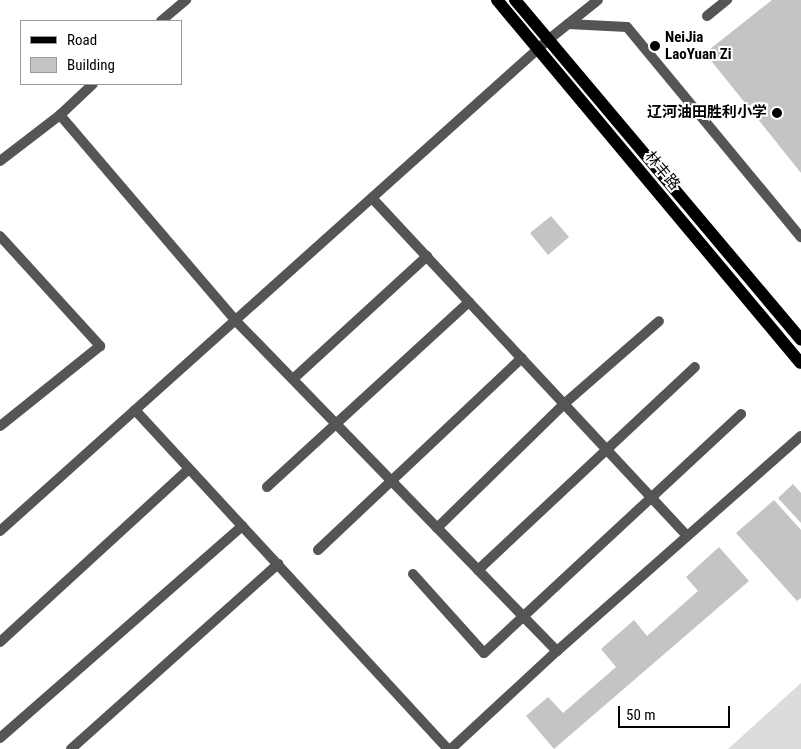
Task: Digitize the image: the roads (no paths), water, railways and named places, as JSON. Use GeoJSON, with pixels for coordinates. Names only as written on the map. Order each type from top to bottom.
{"type":"FeatureCollection","features":[{"type":"Feature","properties":{"kind":"main road","name":"林丰路"},"geometry":{"type":"LineString","coordinates":[[497,0],[801,363]]}},
{"type":"Feature","properties":{"kind":"main road","name":"林丰路"},"geometry":{"type":"LineString","coordinates":[[515,0],[801,340]]}},
{"type":"Feature","properties":{"kind":"street"},"geometry":{"type":"LineString","coordinates":[[161,20],[186,0]]}},
{"type":"Feature","properties":{"kind":"street"},"geometry":{"type":"LineString","coordinates":[[0,531],[538,48],[598,0]]}},
{"type":"Feature","properties":{"kind":"street"},"geometry":{"type":"LineString","coordinates":[[706,16],[727,0]]}},
{"type":"Feature","properties":{"kind":"street"},"geometry":{"type":"LineString","coordinates":[[568,24],[627,27],[801,237]]}},
{"type":"Feature","properties":{"kind":"street"},"geometry":{"type":"LineString","coordinates":[[0,161],[60,115],[92,85]]}},
{"type":"Feature","properties":{"kind":"street"},"geometry":{"type":"LineString","coordinates":[[60,115],[235,320],[557,651]]}},
{"type":"Feature","properties":{"kind":"street"},"geometry":{"type":"LineString","coordinates":[[372,198],[687,536]]}},
{"type":"Feature","properties":{"kind":"street"},"geometry":{"type":"LineString","coordinates":[[0,236],[100,346],[0,426]]}},
{"type":"Feature","properties":{"kind":"street"},"geometry":{"type":"LineString","coordinates":[[292,379],[427,256]]}},
{"type":"Feature","properties":{"kind":"street"},"geometry":{"type":"LineString","coordinates":[[267,487],[469,302]]}},
{"type":"Feature","properties":{"kind":"street"},"geometry":{"type":"LineString","coordinates":[[437,528],[564,404],[659,320]]}},
{"type":"Feature","properties":{"kind":"street"},"geometry":{"type":"LineString","coordinates":[[318,550],[522,358]]}},
{"type":"Feature","properties":{"kind":"street"},"geometry":{"type":"LineString","coordinates":[[478,570],[695,367]]}},
{"type":"Feature","properties":{"kind":"street"},"geometry":{"type":"LineString","coordinates":[[135,410],[449,749],[801,436]]}},
{"type":"Feature","properties":{"kind":"street"},"geometry":{"type":"LineString","coordinates":[[413,574],[484,653],[741,414]]}},
{"type":"Feature","properties":{"kind":"street"},"geometry":{"type":"LineString","coordinates":[[0,642],[189,469]]}},
{"type":"Feature","properties":{"kind":"street"},"geometry":{"type":"LineString","coordinates":[[0,738],[242,526]]}},
{"type":"Feature","properties":{"kind":"street"},"geometry":{"type":"LineString","coordinates":[[71,749],[278,564]]}},
{"type":"Feature","properties":{"kind":"place","name":"NeiJia LaoYuan Zi"},"geometry":{"type":"Point","coordinates":[655,46]}},
{"type":"Feature","properties":{"kind":"place","name":"辽河油田胜利小学"},"geometry":{"type":"Point","coordinates":[777,113]}}]}
